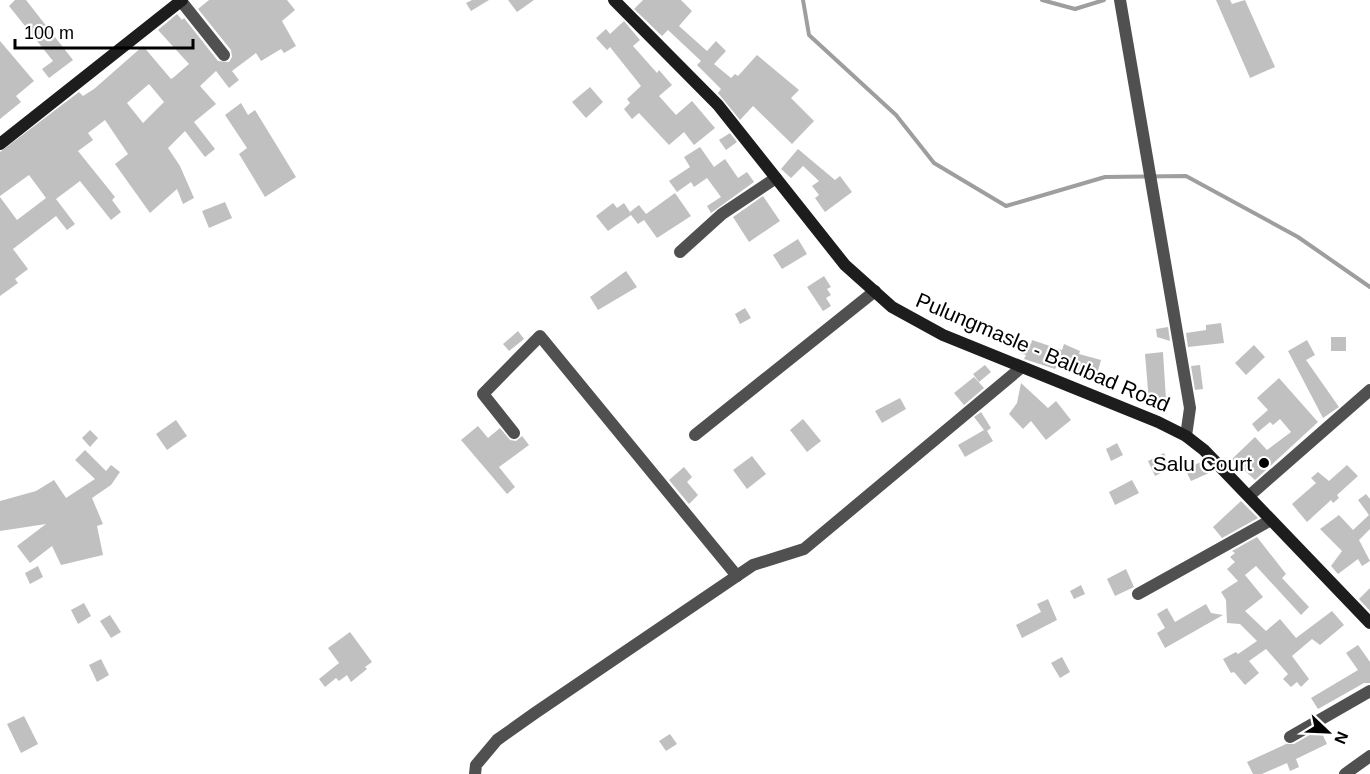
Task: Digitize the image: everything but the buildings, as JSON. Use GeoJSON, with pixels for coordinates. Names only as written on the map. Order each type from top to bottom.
{"type":"FeatureCollection","features":[{"type":"Feature","properties":{"kind":"street"},"geometry":{"type":"LineString","coordinates":[[0,144],[181,0],[224,55]]}},
{"type":"Feature","properties":{"kind":"street","name":"Pulungmasle - Balubad Road"},"geometry":{"type":"LineString","coordinates":[[614,0],[718,105],[845,265],[892,307],[943,335],[1158,422],[1186,436],[1249,496],[1370,623]]}},
{"type":"Feature","properties":{"kind":"street"},"geometry":{"type":"LineString","coordinates":[[1120,0],[1190,408],[1186,436]]}},
{"type":"Feature","properties":{"kind":"street"},"geometry":{"type":"LineString","coordinates":[[680,252],[722,214],[776,178]]}},
{"type":"Feature","properties":{"kind":"street"},"geometry":{"type":"LineString","coordinates":[[695,435],[875,291]]}},
{"type":"Feature","properties":{"kind":"street"},"geometry":{"type":"LineString","coordinates":[[514,433],[483,394],[540,336],[737,576]]}},
{"type":"Feature","properties":{"kind":"street"},"geometry":{"type":"LineString","coordinates":[[475,774],[476,765],[498,740],[737,576],[753,566],[804,549],[1022,367]]}},
{"type":"Feature","properties":{"kind":"street"},"geometry":{"type":"LineString","coordinates":[[1249,496],[1370,390]]}},
{"type":"Feature","properties":{"kind":"street"},"geometry":{"type":"LineString","coordinates":[[1138,594],[1271,520]]}},
{"type":"Feature","properties":{"kind":"street"},"geometry":{"type":"LineString","coordinates":[[1290,737],[1370,691]]}},
{"type":"Feature","properties":{"kind":"street"},"geometry":{"type":"LineString","coordinates":[[1345,774],[1370,756]]}},
{"type":"Feature","properties":{"kind":"waterway"},"geometry":{"type":"LineString","coordinates":[[803,0],[809,35],[896,115],[934,163],[1006,206],[1105,177],[1186,176],[1298,237],[1370,287]]}},
{"type":"Feature","properties":{"kind":"waterway"},"geometry":{"type":"LineString","coordinates":[[1042,0],[1075,9],[1104,0]]}},
{"type":"Feature","properties":{"kind":"place","name":"Salu Court"},"geometry":{"type":"Point","coordinates":[1264,463]}}]}
